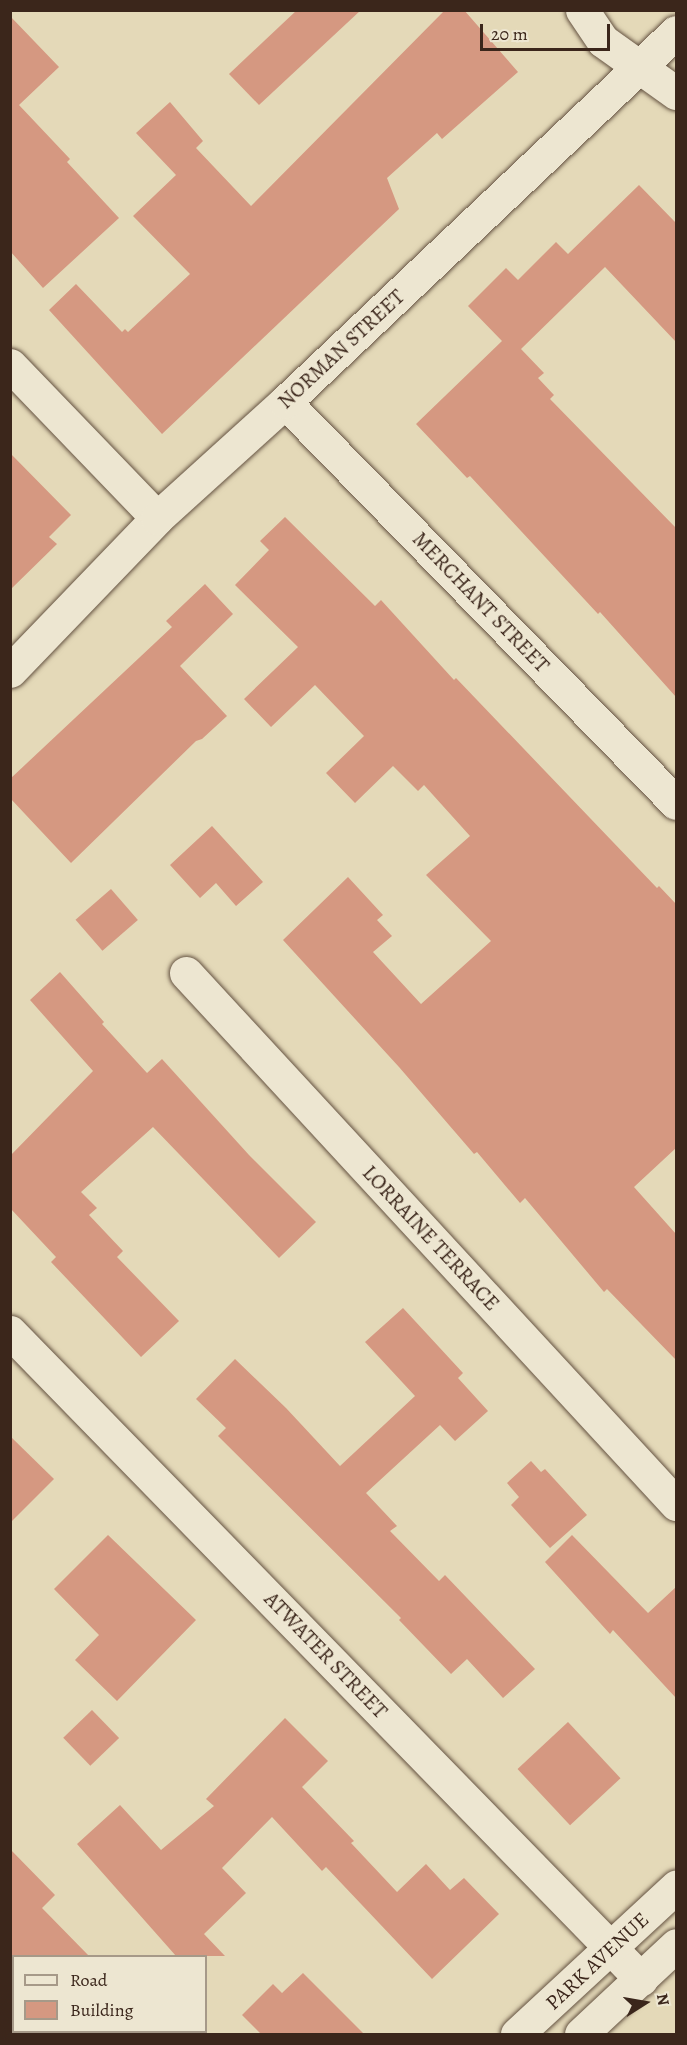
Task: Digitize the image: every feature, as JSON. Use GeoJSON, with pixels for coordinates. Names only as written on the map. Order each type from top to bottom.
{"type":"FeatureCollection","features":[{"type":"Feature","properties":{"kind":"street"},"geometry":{"type":"LineString","coordinates":[[582,10],[603,41],[676,93]]}},
{"type":"Feature","properties":{"kind":"street","name":"NORMAN STREET"},"geometry":{"type":"LineString","coordinates":[[10,671],[157,518],[285,402],[676,32]]}},
{"type":"Feature","properties":{"kind":"street"},"geometry":{"type":"LineString","coordinates":[[10,364],[157,518]]}},
{"type":"Feature","properties":{"kind":"street","name":"MERCHANT STREET"},"geometry":{"type":"LineString","coordinates":[[285,402],[676,803]]}},
{"type":"Feature","properties":{"kind":"street","name":"LORRAINE TERRACE"},"geometry":{"type":"LineString","coordinates":[[186,973],[676,1504]]}},
{"type":"Feature","properties":{"kind":"street","name":"ATWATER STREET"},"geometry":{"type":"LineString","coordinates":[[10,1332],[641,1979]]}},
{"type":"Feature","properties":{"kind":"street","name":"PARK AVENUE"},"geometry":{"type":"LineString","coordinates":[[517,2034],[612,1949],[676,1887]]}},
{"type":"Feature","properties":{"kind":"street","name":"PARK AVENUE"},"geometry":{"type":"LineString","coordinates":[[581,2034],[676,1945]]}},
{"type":"Feature","properties":{"kind":"building"},"geometry":{"type":"Polygon","coordinates":[[[297,10],[361,10],[259,105],[229,74],[297,10]]]}},
{"type":"Feature","properties":{"kind":"building"},"geometry":{"type":"Polygon","coordinates":[[[445,10],[464,10],[518,72],[442,139],[437,133],[387,178],[399,209],[162,434],[49,310],[76,284],[122,332],[125,329],[128,332],[190,274],[133,216],[176,175],[136,133],[170,102],[203,141],[196,148],[251,206],[445,10]]]}},
{"type":"Feature","properties":{"kind":"building"},"geometry":{"type":"Polygon","coordinates":[[[10,16],[59,67],[19,105],[70,159],[67,162],[119,218],[43,288],[10,251],[10,16]]]}},
{"type":"Feature","properties":{"kind":"building"},"geometry":{"type":"Polygon","coordinates":[[[639,185],[676,223],[676,342],[605,267],[521,349],[544,373],[538,378],[554,395],[550,399],[676,528],[676,697],[600,612],[598,614],[470,476],[467,478],[416,424],[502,341],[468,306],[506,268],[518,280],[556,242],[568,254],[639,185]]]}},
{"type":"Feature","properties":{"kind":"building"},"geometry":{"type":"Polygon","coordinates":[[[10,453],[71,515],[49,537],[57,544],[10,590],[10,453]]]}},
{"type":"Feature","properties":{"kind":"building"},"geometry":{"type":"Polygon","coordinates":[[[285,517],[375,606],[381,600],[454,680],[456,678],[657,888],[659,886],[676,904],[676,1148],[634,1187],[676,1234],[676,1360],[607,1289],[604,1292],[525,1198],[520,1203],[477,1152],[474,1154],[399,1067],[283,940],[348,877],[383,915],[377,920],[392,936],[373,952],[421,1004],[491,941],[426,875],[470,836],[424,785],[418,791],[393,766],[355,803],[326,773],[364,736],[315,685],[271,727],[244,699],[298,647],[235,585],[269,550],[260,541],[285,517]]]}},
{"type":"Feature","properties":{"kind":"building"},"geometry":{"type":"Polygon","coordinates":[[[205,584],[233,614],[180,666],[227,716],[202,739],[196,741],[71,863],[10,798],[10,779],[172,627],[166,621],[205,584]]]}},
{"type":"Feature","properties":{"kind":"building"},"geometry":{"type":"Polygon","coordinates":[[[212,826],[263,882],[236,906],[216,883],[200,898],[170,865],[212,826]]]}},
{"type":"Feature","properties":{"kind":"building"},"geometry":{"type":"Polygon","coordinates":[[[111,889],[138,920],[102,951],[76,920],[111,889]]]}},
{"type":"Feature","properties":{"kind":"building"},"geometry":{"type":"Polygon","coordinates":[[[60,972],[104,1022],[102,1024],[147,1073],[162,1059],[249,1155],[316,1222],[279,1258],[153,1127],[81,1192],[97,1208],[89,1215],[123,1251],[117,1257],[179,1321],[141,1357],[51,1262],[56,1257],[10,1208],[10,1156],[93,1071],[30,1000],[60,972]]]}},
{"type":"Feature","properties":{"kind":"building"},"geometry":{"type":"Polygon","coordinates":[[[403,1308],[463,1373],[458,1378],[488,1411],[455,1441],[440,1425],[366,1493],[397,1526],[390,1531],[439,1581],[445,1575],[535,1669],[503,1698],[467,1659],[451,1674],[399,1620],[401,1618],[218,1436],[226,1428],[196,1399],[235,1359],[286,1408],[340,1466],[415,1396],[365,1342],[403,1308]]]}},
{"type":"Feature","properties":{"kind":"building"},"geometry":{"type":"Polygon","coordinates":[[[10,1436],[54,1479],[10,1523],[10,1436]]]}},
{"type":"Feature","properties":{"kind":"building"},"geometry":{"type":"Polygon","coordinates":[[[531,1461],[541,1472],[545,1469],[587,1515],[550,1548],[511,1505],[519,1497],[507,1483],[531,1461]]]}},
{"type":"Feature","properties":{"kind":"building"},"geometry":{"type":"Polygon","coordinates":[[[108,1535],[196,1620],[117,1701],[75,1660],[99,1635],[54,1589],[108,1535]]]}},
{"type":"Feature","properties":{"kind":"building"},"geometry":{"type":"Polygon","coordinates":[[[572,1535],[648,1613],[676,1587],[676,1698],[613,1630],[610,1634],[545,1562],[572,1535]]]}},
{"type":"Feature","properties":{"kind":"building"},"geometry":{"type":"Polygon","coordinates":[[[92,1710],[119,1738],[90,1766],[63,1738],[92,1710]]]}},
{"type":"Feature","properties":{"kind":"building"},"geometry":{"type":"Polygon","coordinates":[[[285,1718],[328,1761],[302,1787],[354,1841],[351,1843],[397,1892],[426,1864],[450,1890],[464,1878],[499,1914],[432,1979],[326,1867],[322,1871],[272,1817],[222,1868],[246,1893],[204,1934],[225,1956],[175,1955],[77,1844],[120,1805],[161,1850],[214,1806],[206,1799],[285,1718]]]}},
{"type":"Feature","properties":{"kind":"building"},"geometry":{"type":"Polygon","coordinates":[[[568,1722],[621,1778],[570,1825],[518,1769],[568,1722]]]}},
{"type":"Feature","properties":{"kind":"building"},"geometry":{"type":"Polygon","coordinates":[[[10,1849],[55,1895],[42,1908],[88,1955],[10,1956],[10,1849]]]}},
{"type":"Feature","properties":{"kind":"building"},"geometry":{"type":"Polygon","coordinates":[[[303,1973],[364,2034],[261,2034],[242,2015],[273,1984],[282,1993],[303,1973]]]}}]}
